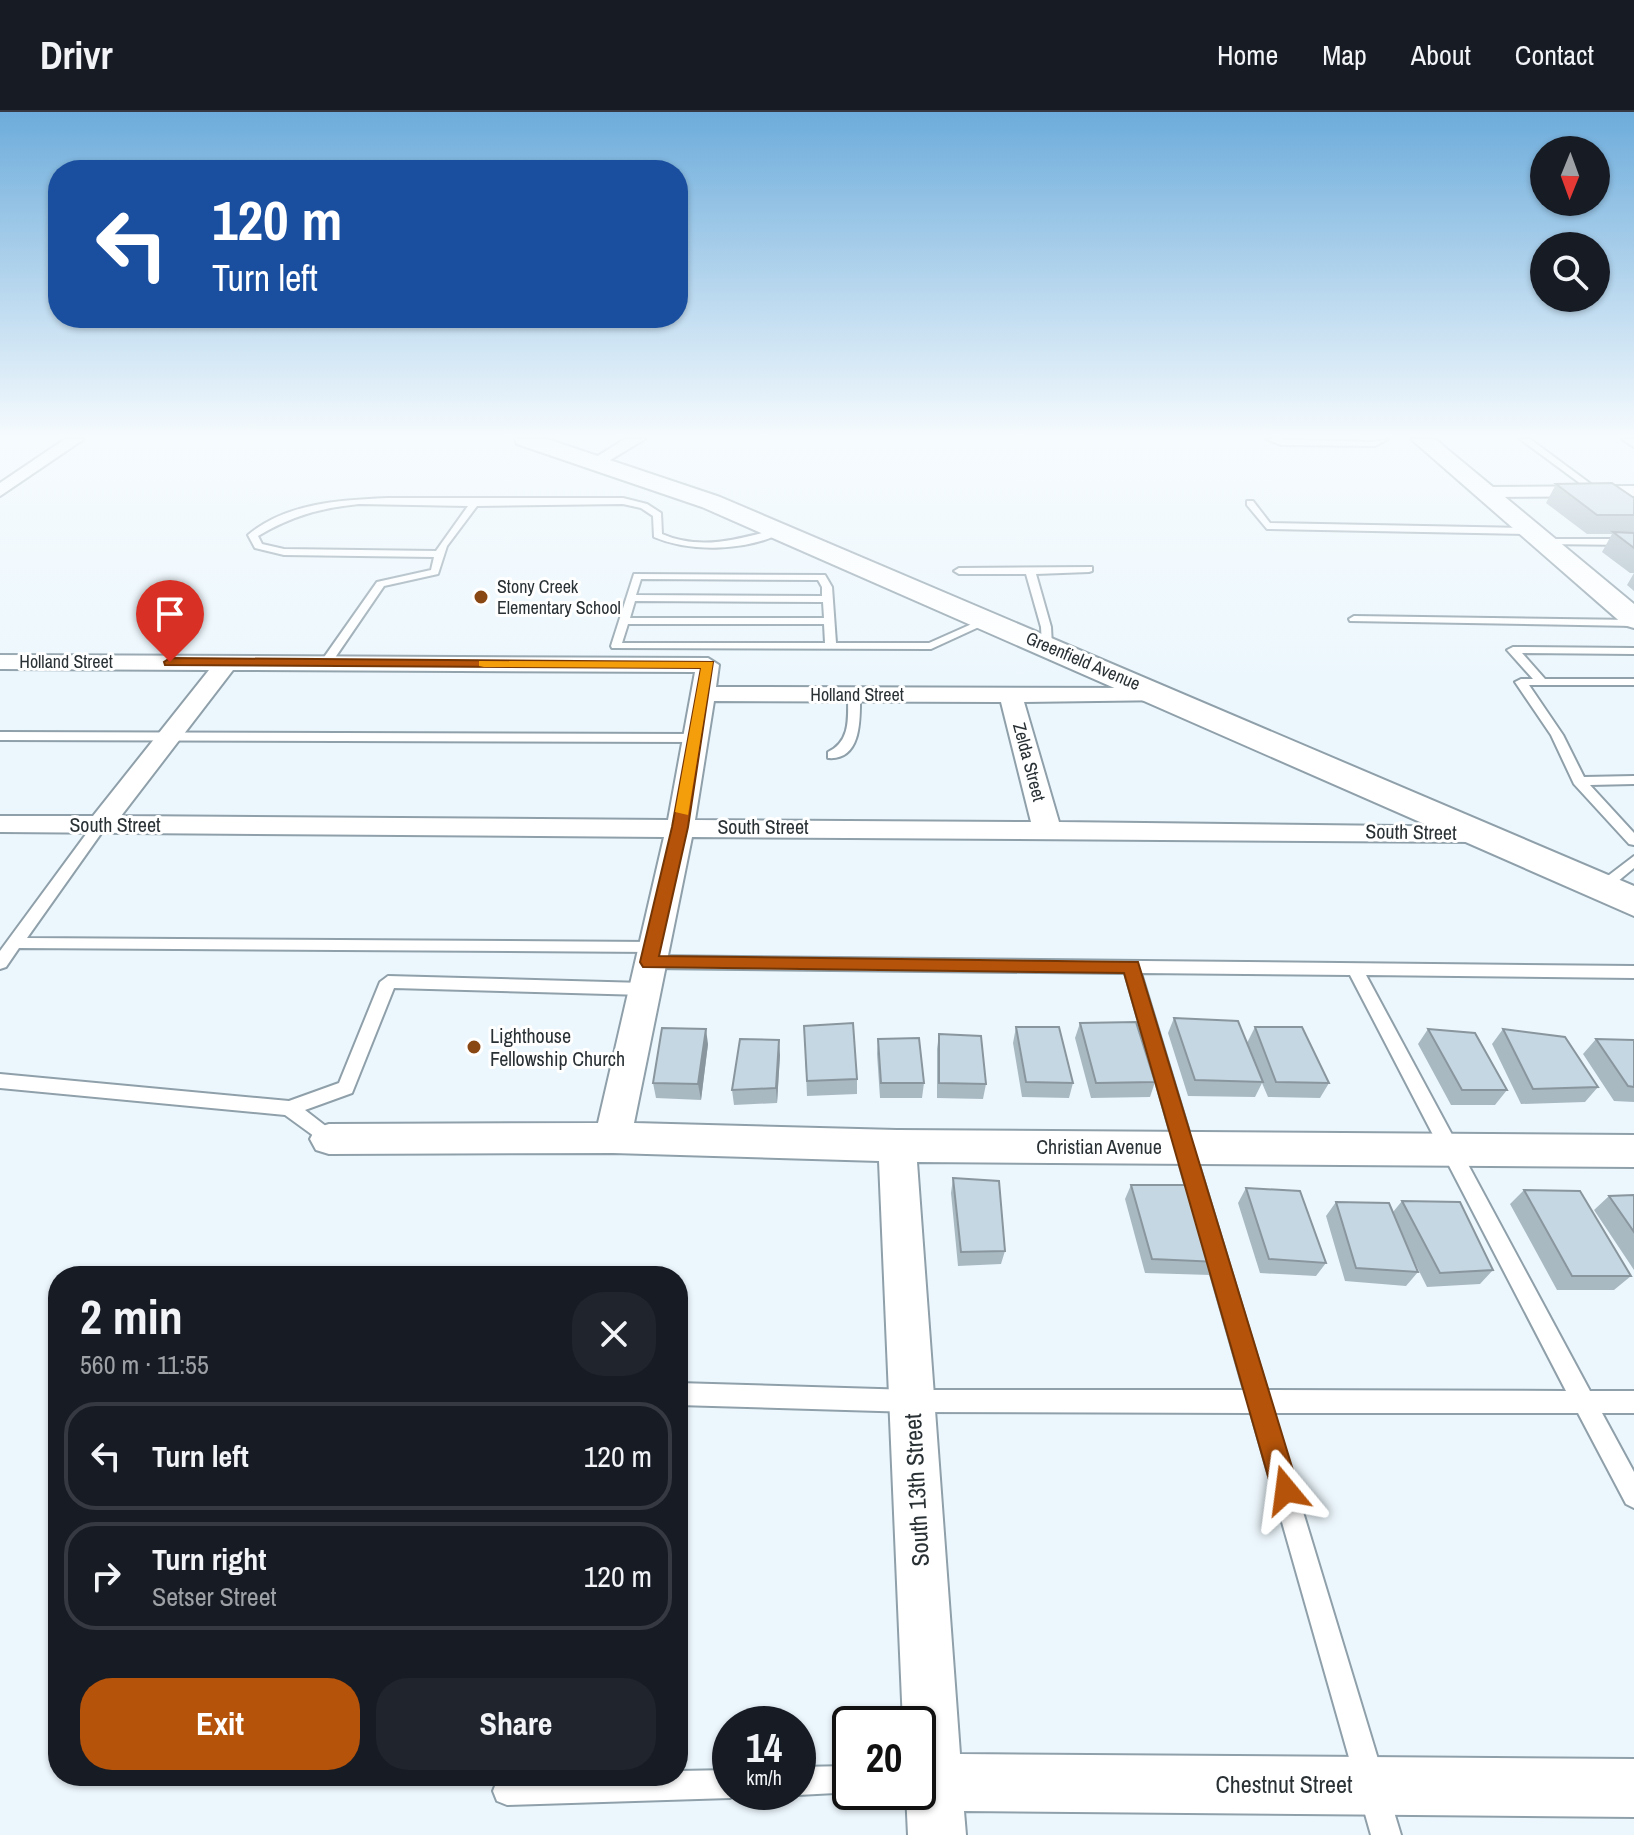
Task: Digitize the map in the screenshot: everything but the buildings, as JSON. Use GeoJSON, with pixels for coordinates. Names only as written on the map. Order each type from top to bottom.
{"type":"FeatureCollection","features":[{"type":"Feature","properties":{"kind":"main road","name":"Greenfield Avenue"},"geometry":{"type":"LineString","coordinates":[[752,519],[1634,902]]}},
{"type":"Feature","properties":{"kind":"main road"},"geometry":{"type":"LineString","coordinates":[[1516,519],[1634,621]]}},
{"type":"Feature","properties":{"kind":"street","name":"Holland Street"},"geometry":{"type":"LineString","coordinates":[[0,662],[708,665],[704,694],[1163,695]]}},
{"type":"Feature","properties":{"kind":"street"},"geometry":{"type":"LineString","coordinates":[[100,825],[227,662]]}},
{"type":"Feature","properties":{"kind":"street"},"geometry":{"type":"LineString","coordinates":[[613,1138],[680,827],[704,694]]}},
{"type":"Feature","properties":{"kind":"street","name":"Zelda Street"},"geometry":{"type":"LineString","coordinates":[[1011,696],[1047,829]]}},
{"type":"Feature","properties":{"kind":"street","name":"South Street"},"geometry":{"type":"LineString","coordinates":[[0,824],[1477,833]]}},
{"type":"Feature","properties":{"kind":"street","name":"Christian Avenue"},"geometry":{"type":"LineString","coordinates":[[329,1139],[613,1138],[897,1146],[1634,1151]]}},
{"type":"Feature","properties":{"kind":"street","name":"South 13th Street"},"geometry":{"type":"LineString","coordinates":[[897,1146],[926,1706]]}},
{"type":"Feature","properties":{"kind":"street","name":"Chestnut Street"},"geometry":{"type":"LineString","coordinates":[[936,1800],[1378,1810],[1634,1788]]}},
{"type":"Feature","properties":{"kind":"lane"},"geometry":{"type":"LineString","coordinates":[[278,519],[253,535],[258,546],[284,552],[440,554]]}},
{"type":"Feature","properties":{"kind":"lane"},"geometry":{"type":"LineString","coordinates":[[326,663],[381,584],[435,572],[440,554],[463,519]]}},
{"type":"Feature","properties":{"kind":"lane"},"geometry":{"type":"LineString","coordinates":[[658,519],[657,535],[675,545],[734,543],[780,531]]}},
{"type":"Feature","properties":{"kind":"lane"},"geometry":{"type":"LineString","coordinates":[[1262,519],[1267,526],[1634,542]]}},
{"type":"Feature","properties":{"kind":"lane"},"geometry":{"type":"LineString","coordinates":[[959,571],[1089,569]]}},
{"type":"Feature","properties":{"kind":"lane"},"geometry":{"type":"LineString","coordinates":[[1030,571],[1046,627],[1047,646]]}},
{"type":"Feature","properties":{"kind":"lane"},"geometry":{"type":"LineString","coordinates":[[831,647],[827,587],[821,577],[683,576],[637,576],[616,646],[831,647],[931,646],[987,621]]}},
{"type":"Feature","properties":{"kind":"lane"},"geometry":{"type":"LineString","coordinates":[[631,598],[828,599]]}},
{"type":"Feature","properties":{"kind":"lane"},"geometry":{"type":"LineString","coordinates":[[1354,619],[1634,621]]}},
{"type":"Feature","properties":{"kind":"lane"},"geometry":{"type":"LineString","coordinates":[[624,621],[829,621]]}},
{"type":"Feature","properties":{"kind":"lane"},"geometry":{"type":"LineString","coordinates":[[1542,682],[1513,650],[1634,651]]}},
{"type":"Feature","properties":{"kind":"lane"},"geometry":{"type":"LineString","coordinates":[[1634,682],[1521,682],[1557,735],[1579,781],[1634,841]]}},
{"type":"Feature","properties":{"kind":"lane"},"geometry":{"type":"LineString","coordinates":[[832,755],[844,751],[852,740],[854,695]]}},
{"type":"Feature","properties":{"kind":"lane"},"geometry":{"type":"LineString","coordinates":[[0,736],[696,738]]}},
{"type":"Feature","properties":{"kind":"lane"},"geometry":{"type":"LineString","coordinates":[[1579,781],[1634,780]]}},
{"type":"Feature","properties":{"kind":"lane"},"geometry":{"type":"LineString","coordinates":[[0,963],[100,825]]}},
{"type":"Feature","properties":{"kind":"lane"},"geometry":{"type":"LineString","coordinates":[[1601,888],[1634,861]]}},
{"type":"Feature","properties":{"kind":"lane"},"geometry":{"type":"LineString","coordinates":[[15,943],[648,966],[1634,972]]}},
{"type":"Feature","properties":{"kind":"lane"},"geometry":{"type":"LineString","coordinates":[[0,1081],[289,1108],[346,1088],[388,982],[648,966]]}},
{"type":"Feature","properties":{"kind":"lane"},"geometry":{"type":"LineString","coordinates":[[1131,967],[1187,1148],[1378,1810]]}},
{"type":"Feature","properties":{"kind":"lane"},"geometry":{"type":"LineString","coordinates":[[1355,969],[1634,1496]]}},
{"type":"Feature","properties":{"kind":"lane"},"geometry":{"type":"LineString","coordinates":[[289,1108],[329,1139]]}},
{"type":"Feature","properties":{"kind":"lane"},"geometry":{"type":"LineString","coordinates":[[688,1394],[912,1401],[1634,1402]]}},
{"type":"Feature","properties":{"kind":"lane"},"geometry":{"type":"LineString","coordinates":[[688,1785],[712,1785]]}},
{"type":"Feature","properties":{"kind":"lane"},"geometry":{"type":"LineString","coordinates":[[507,1791],[666,1786]]}},
{"type":"Feature","properties":{"kind":"slow traffic"},"geometry":{"type":"LineString","coordinates":[[484,664],[708,665],[683,812]]}},
{"type":"Feature","properties":{"kind":"place","name":"Stony Creek Elementary School"},"geometry":{"type":"Point","coordinates":[481,597]}},
{"type":"Feature","properties":{"kind":"place","name":"Lighthouse Fellowship Church"},"geometry":{"type":"Point","coordinates":[474,1047]}},
{"type":"Feature","properties":{"kind":"route"},"geometry":{"type":"LineString","coordinates":[[170,662],[708,665],[680,827],[649,962],[1131,967],[1286,1490]]}}]}
